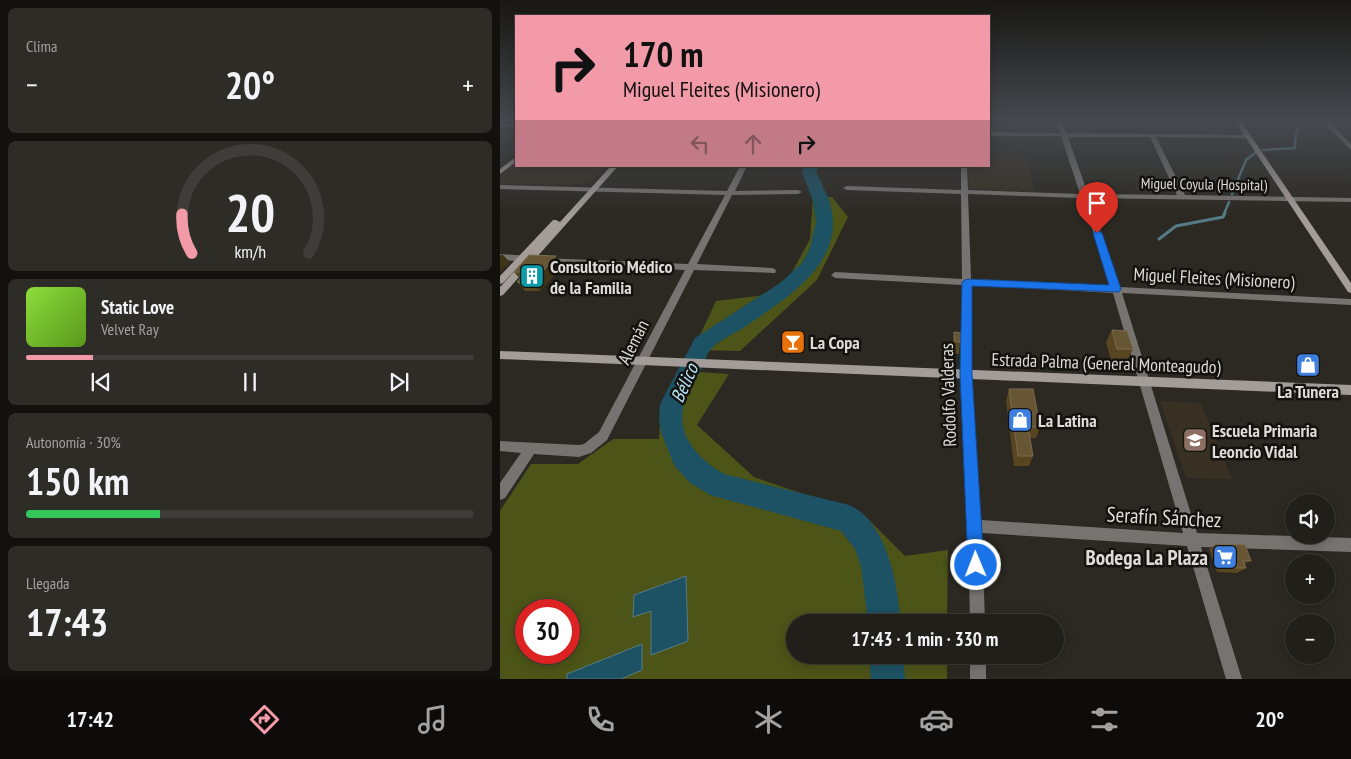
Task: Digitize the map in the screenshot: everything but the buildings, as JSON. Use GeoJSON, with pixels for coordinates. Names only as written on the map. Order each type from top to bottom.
{"type":"FeatureCollection","features":[{"type":"Feature","properties":{"kind":"street"},"geometry":{"type":"LineString","coordinates":[[1070,152],[1116,289],[1234,679]]}},
{"type":"Feature","properties":{"kind":"street"},"geometry":{"type":"LineString","coordinates":[[1160,152],[1182,198]]}},
{"type":"Feature","properties":{"kind":"street"},"geometry":{"type":"LineString","coordinates":[[1258,152],[1351,290]]}},
{"type":"Feature","properties":{"kind":"street"},"geometry":{"type":"LineString","coordinates":[[500,172],[515,160]]}},
{"type":"Feature","properties":{"kind":"street"},"geometry":{"type":"LineString","coordinates":[[590,190],[607,167]]}},
{"type":"Feature","properties":{"kind":"street"},"geometry":{"type":"LineString","coordinates":[[500,282],[526,258],[614,167]]}},
{"type":"Feature","properties":{"kind":"street","name":"Alemán"},"geometry":{"type":"LineString","coordinates":[[531,448],[579,451],[587,449],[603,436],[743,167]]}},
{"type":"Feature","properties":{"kind":"street","name":"Rodolfo Valderas"},"geometry":{"type":"LineString","coordinates":[[964,167],[967,282],[966,374],[975,526],[977,614]]}},
{"type":"Feature","properties":{"kind":"street"},"geometry":{"type":"LineString","coordinates":[[500,187],[730,193],[798,192]]}},
{"type":"Feature","properties":{"kind":"street","name":"Miguel Coyula (Hospital)"},"geometry":{"type":"LineString","coordinates":[[847,188],[1085,196],[1351,200]]}},
{"type":"Feature","properties":{"kind":"street"},"geometry":{"type":"LineString","coordinates":[[500,257],[772,271]]}},
{"type":"Feature","properties":{"kind":"street"},"geometry":{"type":"LineString","coordinates":[[500,293],[526,258]]}},
{"type":"Feature","properties":{"kind":"street","name":"Miguel Fleites (Misionero)"},"geometry":{"type":"LineString","coordinates":[[835,275],[1351,302]]}},
{"type":"Feature","properties":{"kind":"street","name":"Estrada Palma (General Monteagudo)"},"geometry":{"type":"LineString","coordinates":[[500,355],[1351,390]]}},
{"type":"Feature","properties":{"kind":"street"},"geometry":{"type":"LineString","coordinates":[[500,446],[531,448]]}},
{"type":"Feature","properties":{"kind":"street"},"geometry":{"type":"LineString","coordinates":[[500,494],[531,448]]}},
{"type":"Feature","properties":{"kind":"street","name":"Serafín Sánchez"},"geometry":{"type":"LineString","coordinates":[[975,526],[1192,540],[1351,546]]}},
{"type":"Feature","properties":{"kind":"street"},"geometry":{"type":"LineString","coordinates":[[978,664],[978,679]]}},
{"type":"Feature","properties":{"kind":"shaded area"},"geometry":{"type":"Polygon","coordinates":[[[990,157],[1027,158],[1034,191],[969,189],[968,167],[990,167],[990,157]]]}},
{"type":"Feature","properties":{"kind":"shaded area"},"geometry":{"type":"Polygon","coordinates":[[[515,164],[515,167],[604,167],[591,182],[570,185],[500,184],[500,177],[515,164]]]}},
{"type":"Feature","properties":{"kind":"shaded area","name":"Escuela Primaria Leoncio Vidal"},"geometry":{"type":"Polygon","coordinates":[[[1160,401],[1201,403],[1232,479],[1186,478],[1160,401]]]}},
{"type":"Feature","properties":{"kind":"green space"},"geometry":{"type":"Polygon","coordinates":[[[813,197],[832,197],[848,217],[817,280],[740,351],[693,350],[716,301],[767,295],[789,278],[810,239],[813,197]]]}},
{"type":"Feature","properties":{"kind":"green space"},"geometry":{"type":"Polygon","coordinates":[[[683,371],[729,374],[697,425],[754,477],[864,515],[905,556],[948,550],[947,614],[786,614],[786,664],[947,664],[947,679],[500,679],[500,511],[531,464],[578,464],[613,439],[659,439],[661,403],[683,371]]]}},
{"type":"Feature","properties":{"kind":"water"},"geometry":{"type":"Polygon","coordinates":[[[686,576],[688,641],[651,655],[651,611],[633,617],[634,595],[686,576]]]}},
{"type":"Feature","properties":{"kind":"water"},"geometry":{"type":"Polygon","coordinates":[[[642,644],[642,670],[621,679],[567,679],[567,674],[642,644]]]}},
{"type":"Feature","properties":{"kind":"waterway"},"geometry":{"type":"LineString","coordinates":[[1232,194],[1246,160],[1255,153]]}},
{"type":"Feature","properties":{"kind":"waterway","name":"Bélico"},"geometry":{"type":"LineString","coordinates":[[812,167],[809,172],[821,201],[824,222],[819,248],[808,268],[787,288],[703,344],[672,404],[671,419],[673,432],[683,457],[698,473],[719,486],[849,519],[866,539],[871,552],[879,581],[883,614]]}},
{"type":"Feature","properties":{"kind":"waterway"},"geometry":{"type":"LineString","coordinates":[[1224,214],[1229,202]]}},
{"type":"Feature","properties":{"kind":"waterway"},"geometry":{"type":"LineString","coordinates":[[1159,239],[1176,226],[1223,217],[1225,213]]}},
{"type":"Feature","properties":{"kind":"waterway","name":"Bélico"},"geometry":{"type":"LineString","coordinates":[[887,664],[888,679]]}},
{"type":"Feature","properties":{"kind":"place","name":"Consultorio Médico de la Familia"},"geometry":{"type":"Point","coordinates":[532,276]}},
{"type":"Feature","properties":{"kind":"place","name":"La Copa"},"geometry":{"type":"Point","coordinates":[793,342]}},
{"type":"Feature","properties":{"kind":"place","name":"La Tunera"},"geometry":{"type":"Point","coordinates":[1308,365]}},
{"type":"Feature","properties":{"kind":"place","name":"La Latina"},"geometry":{"type":"Point","coordinates":[1020,420]}},
{"type":"Feature","properties":{"kind":"place","name":"Escuela Primaria Leoncio Vidal"},"geometry":{"type":"Point","coordinates":[1195,440]}},
{"type":"Feature","properties":{"kind":"place","name":"Bodega La Plaza"},"geometry":{"type":"Point","coordinates":[1225,557]}},
{"type":"Feature","properties":{"kind":"route"},"geometry":{"type":"LineString","coordinates":[[976,565],[966,374],[967,282],[1116,289],[1097,233]]}}]}
